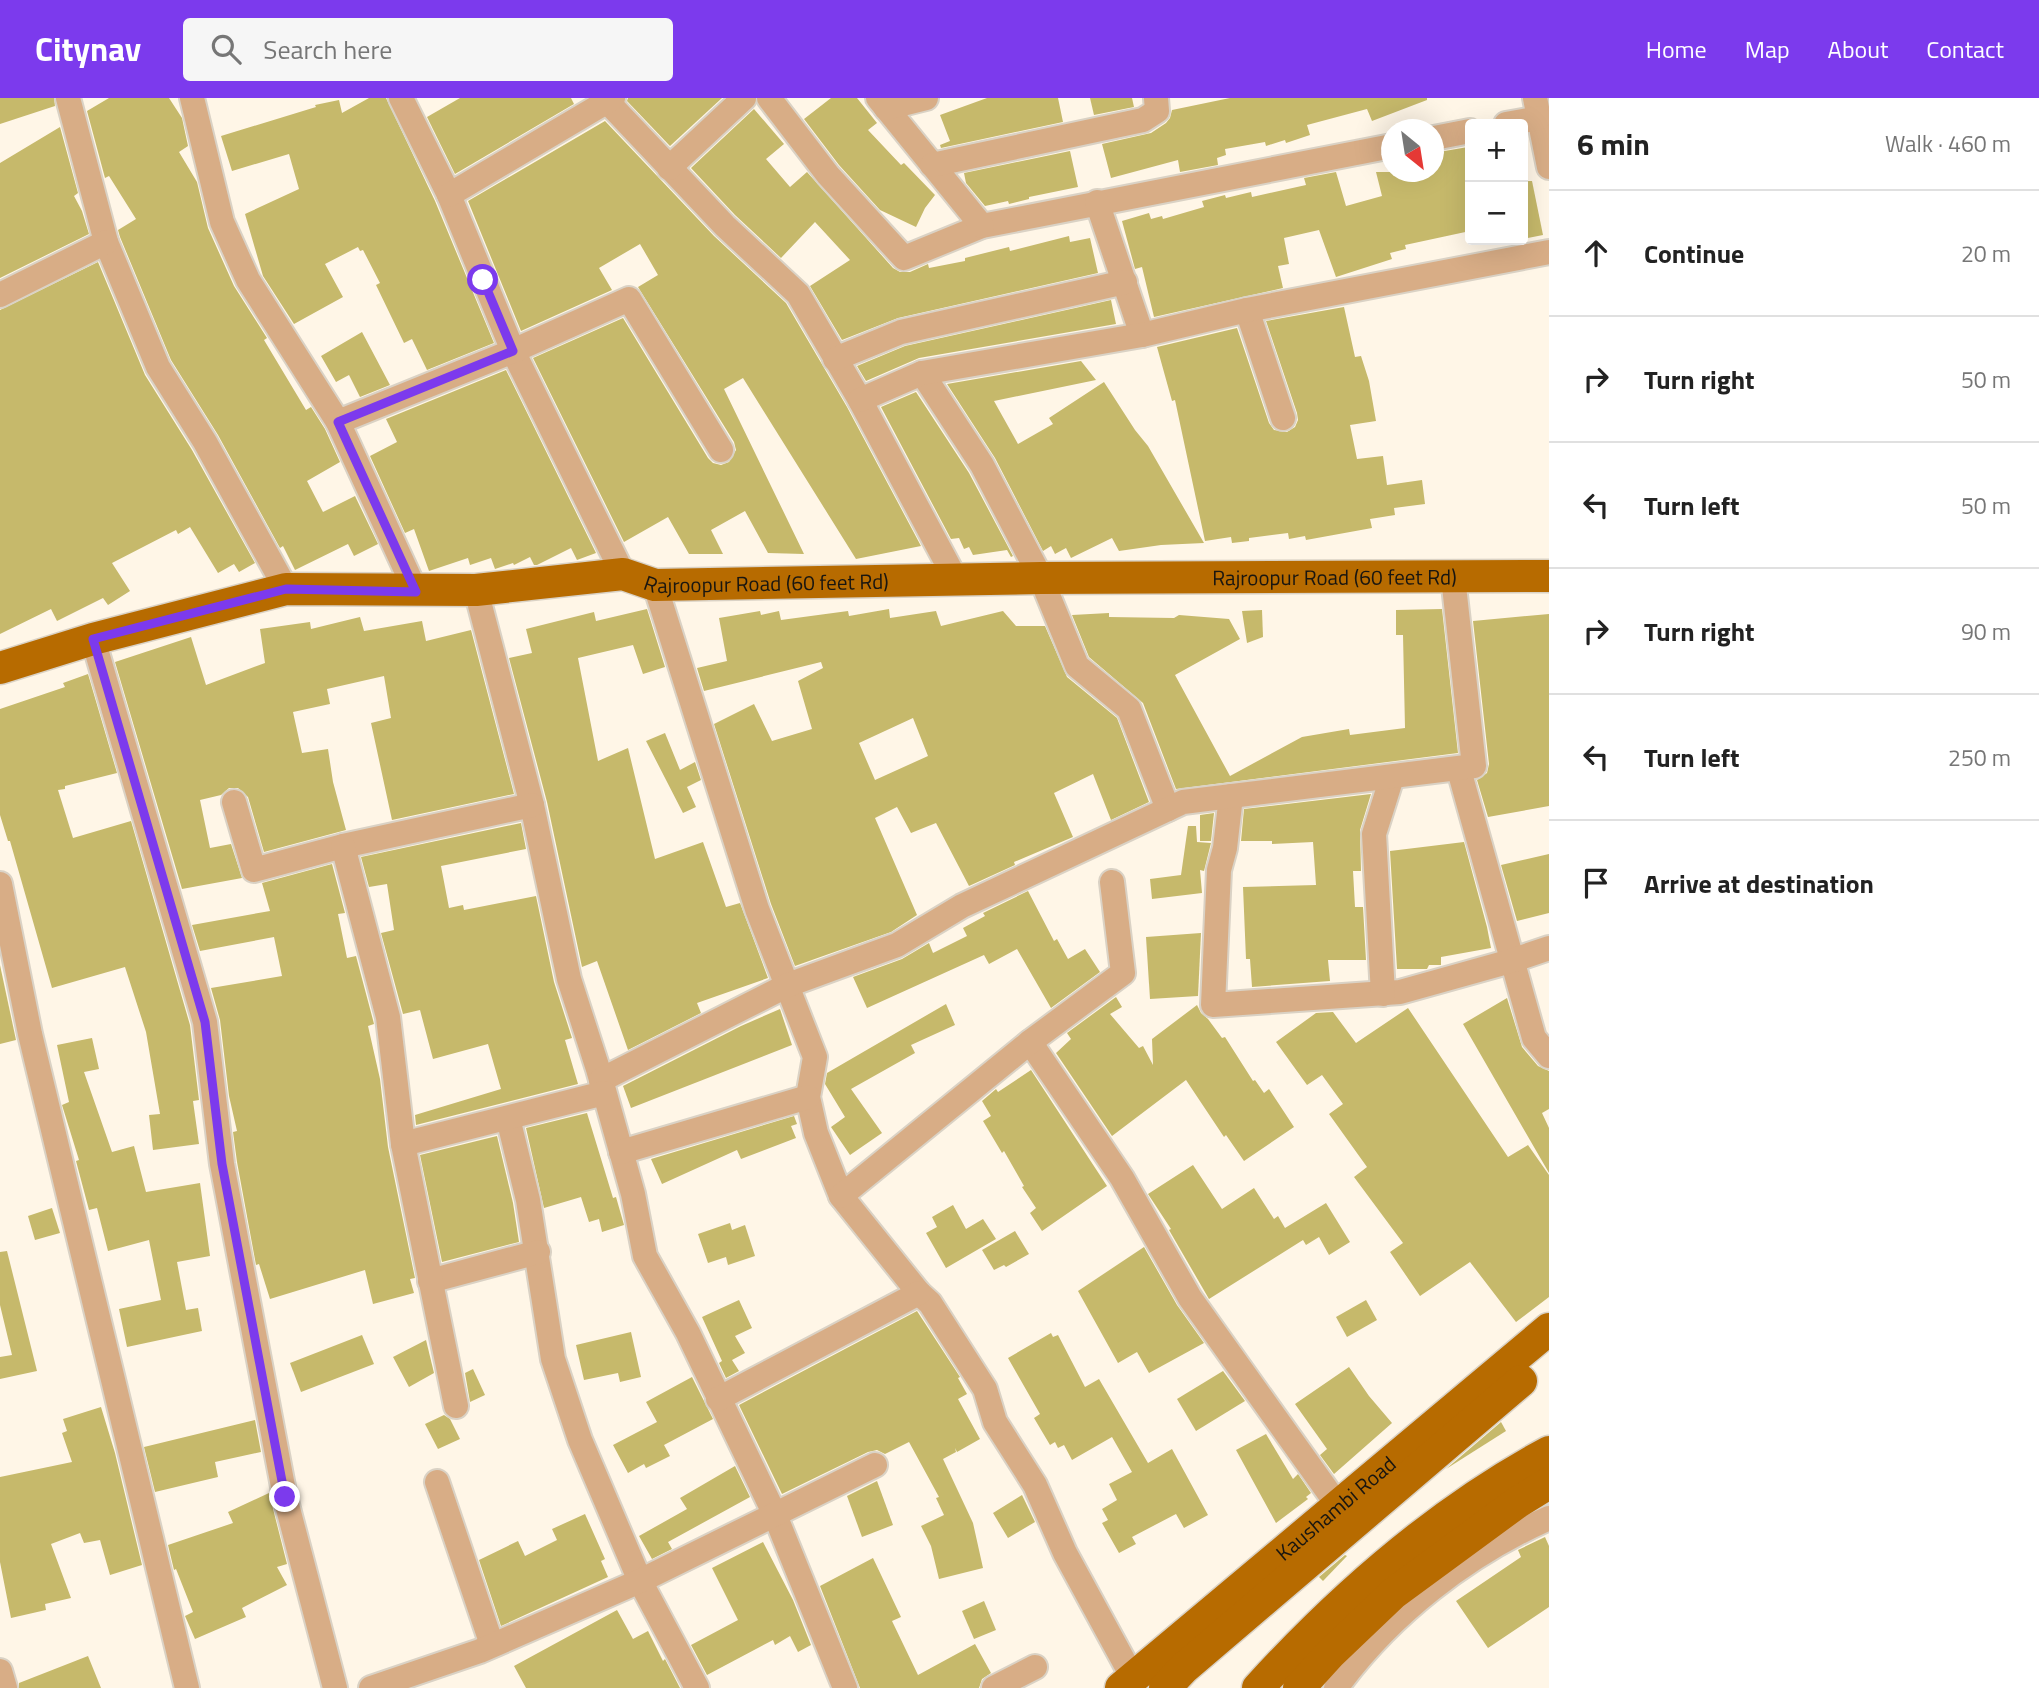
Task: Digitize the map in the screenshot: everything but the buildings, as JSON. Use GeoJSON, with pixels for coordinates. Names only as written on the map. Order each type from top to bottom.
{"type":"FeatureCollection","features":[{"type":"Feature","properties":{"kind":"main road","name":"Rajroopur Road (60 feet Rd)"},"geometry":{"type":"LineString","coordinates":[[0,668],[93,639],[286,589],[416,592],[476,590],[623,574],[655,585],[1041,578],[1549,576]]}},
{"type":"Feature","properties":{"kind":"main road","name":"Kaushambi Road"},"geometry":{"type":"LineString","coordinates":[[1127,1683],[1339,1507],[1548,1342]]}},
{"type":"Feature","properties":{"kind":"main road"},"geometry":{"type":"LineString","coordinates":[[1165,1688],[1184,1668],[1548,1342]]}},
{"type":"Feature","properties":{"kind":"main road"},"geometry":{"type":"LineString","coordinates":[[1258,1688],[1318,1624],[1378,1569],[1505,1475],[1549,1452]]}},
{"type":"Feature","properties":{"kind":"main road"},"geometry":{"type":"LineString","coordinates":[[1299,1688],[1394,1592],[1518,1502],[1549,1483]]}},
{"type":"Feature","properties":{"kind":"street"},"geometry":{"type":"LineString","coordinates":[[68,98],[106,242],[158,368],[205,442],[286,589]]}},
{"type":"Feature","properties":{"kind":"street"},"geometry":{"type":"LineString","coordinates":[[192,98],[227,234],[248,280],[338,422],[416,592]]}},
{"type":"Feature","properties":{"kind":"street"},"geometry":{"type":"LineString","coordinates":[[401,98],[449,195],[513,351],[623,574]]}},
{"type":"Feature","properties":{"kind":"street"},"geometry":{"type":"LineString","coordinates":[[669,168],[744,98]]}},
{"type":"Feature","properties":{"kind":"street"},"geometry":{"type":"LineString","coordinates":[[769,98],[828,175],[904,258],[982,226],[1381,148]]}},
{"type":"Feature","properties":{"kind":"street"},"geometry":{"type":"LineString","coordinates":[[882,103],[926,98]]}},
{"type":"Feature","properties":{"kind":"street"},"geometry":{"type":"LineString","coordinates":[[932,165],[1143,120],[1157,111],[1156,98]]}},
{"type":"Feature","properties":{"kind":"street"},"geometry":{"type":"LineString","coordinates":[[449,195],[609,99],[669,168],[725,226],[798,294],[860,400],[956,580]]}},
{"type":"Feature","properties":{"kind":"street"},"geometry":{"type":"LineString","coordinates":[[882,103],[982,226]]}},
{"type":"Feature","properties":{"kind":"street"},"geometry":{"type":"LineString","coordinates":[[1516,119],[1537,108],[1549,167]]}},
{"type":"Feature","properties":{"kind":"street"},"geometry":{"type":"LineString","coordinates":[[1444,136],[1465,132]]}},
{"type":"Feature","properties":{"kind":"street"},"geometry":{"type":"LineString","coordinates":[[1097,202],[1142,335]]}},
{"type":"Feature","properties":{"kind":"street"},"geometry":{"type":"LineString","coordinates":[[0,295],[106,242]]}},
{"type":"Feature","properties":{"kind":"street"},"geometry":{"type":"LineString","coordinates":[[860,400],[922,373],[1142,335],[1247,310],[1549,252]]}},
{"type":"Feature","properties":{"kind":"street"},"geometry":{"type":"LineString","coordinates":[[835,359],[901,332],[1125,282]]}},
{"type":"Feature","properties":{"kind":"street"},"geometry":{"type":"LineString","coordinates":[[338,422],[513,351],[629,299],[721,450]]}},
{"type":"Feature","properties":{"kind":"street"},"geometry":{"type":"LineString","coordinates":[[1247,310],[1283,418]]}},
{"type":"Feature","properties":{"kind":"street"},"geometry":{"type":"LineString","coordinates":[[922,373],[982,465],[1041,578],[1077,667],[1129,709],[1168,809]]}},
{"type":"Feature","properties":{"kind":"street"},"geometry":{"type":"LineString","coordinates":[[403,1144],[508,1118],[603,1086],[788,985],[897,945],[962,906],[1183,802],[1459,770],[1474,766],[1453,577]]}},
{"type":"Feature","properties":{"kind":"street"},"geometry":{"type":"LineString","coordinates":[[655,585],[757,909],[816,1058],[808,1097],[816,1133],[841,1196],[930,1303],[985,1389],[995,1422],[1035,1485],[1127,1683]]}},
{"type":"Feature","properties":{"kind":"street"},"geometry":{"type":"LineString","coordinates":[[476,590],[532,805],[569,979],[633,1194],[645,1256],[688,1333],[775,1515],[845,1688]]}},
{"type":"Feature","properties":{"kind":"street"},"geometry":{"type":"LineString","coordinates":[[93,639],[205,1022],[222,1164],[285,1497],[335,1688]]}},
{"type":"Feature","properties":{"kind":"street"},"geometry":{"type":"LineString","coordinates":[[1459,770],[1534,1038],[1549,1056]]}},
{"type":"Feature","properties":{"kind":"street"},"geometry":{"type":"LineString","coordinates":[[1383,994],[1374,834],[1392,777]]}},
{"type":"Feature","properties":{"kind":"street"},"geometry":{"type":"LineString","coordinates":[[1231,796],[1225,848],[1219,870],[1213,1005],[1400,992],[1549,948]]}},
{"type":"Feature","properties":{"kind":"street"},"geometry":{"type":"LineString","coordinates":[[234,802],[254,870],[344,846],[532,805]]}},
{"type":"Feature","properties":{"kind":"street"},"geometry":{"type":"LineString","coordinates":[[344,846],[388,1017],[403,1144],[456,1406]]}},
{"type":"Feature","properties":{"kind":"street"},"geometry":{"type":"LineString","coordinates":[[841,1196],[1030,1042],[1124,973],[1112,882]]}},
{"type":"Feature","properties":{"kind":"street"},"geometry":{"type":"LineString","coordinates":[[0,884],[33,1047],[187,1688]]}},
{"type":"Feature","properties":{"kind":"street"},"geometry":{"type":"LineString","coordinates":[[1030,1042],[1122,1178],[1190,1298],[1339,1507]]}},
{"type":"Feature","properties":{"kind":"street"},"geometry":{"type":"LineString","coordinates":[[621,1152],[808,1097]]}},
{"type":"Feature","properties":{"kind":"street"},"geometry":{"type":"LineString","coordinates":[[508,1118],[538,1252],[553,1359],[580,1440],[640,1581],[697,1688]]}},
{"type":"Feature","properties":{"kind":"street"},"geometry":{"type":"LineString","coordinates":[[430,1281],[538,1252]]}},
{"type":"Feature","properties":{"kind":"street"},"geometry":{"type":"LineString","coordinates":[[718,1399],[919,1293]]}},
{"type":"Feature","properties":{"kind":"street"},"geometry":{"type":"LineString","coordinates":[[371,1688],[414,1681],[640,1581],[875,1465]]}},
{"type":"Feature","properties":{"kind":"street"},"geometry":{"type":"LineString","coordinates":[[437,1482],[492,1646]]}},
{"type":"Feature","properties":{"kind":"street"},"geometry":{"type":"LineString","coordinates":[[1336,1688],[1382,1635],[1433,1588],[1482,1552],[1549,1518]]}},
{"type":"Feature","properties":{"kind":"street"},"geometry":{"type":"LineString","coordinates":[[994,1688],[1035,1667]]}},
{"type":"Feature","properties":{"kind":"street"},"geometry":{"type":"LineString","coordinates":[[0,1671],[5,1688]]}},
{"type":"Feature","properties":{"kind":"route"},"geometry":{"type":"LineString","coordinates":[[285,1497],[222,1164],[205,1022],[93,639],[286,589],[416,592],[338,422],[513,351],[483,280]]}}]}
